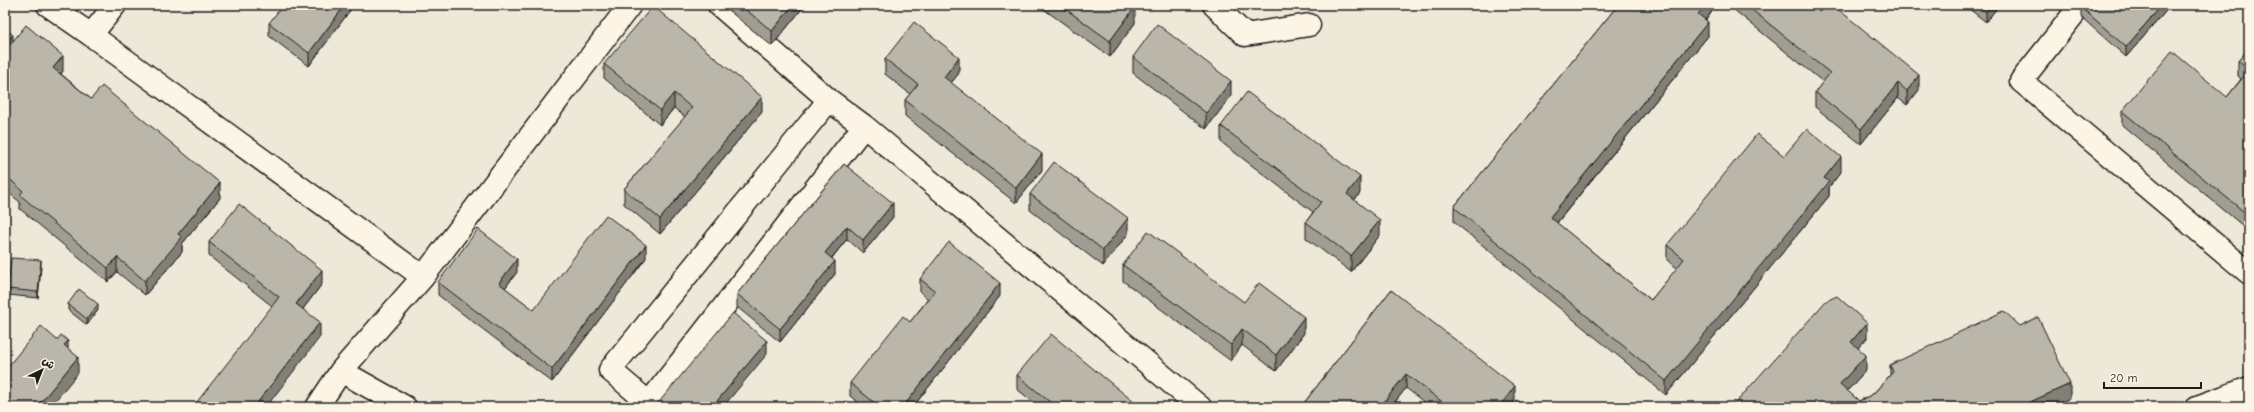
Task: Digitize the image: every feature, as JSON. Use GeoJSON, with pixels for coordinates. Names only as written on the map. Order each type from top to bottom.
{"type":"FeatureCollection","features":[{"type":"Feature","properties":{"kind":"street"},"geometry":{"type":"LineString","coordinates":[[48,5],[422,277]]}},
{"type":"Feature","properties":{"kind":"street"},"geometry":{"type":"LineString","coordinates":[[91,35],[115,5]]}},
{"type":"Feature","properties":{"kind":"street"},"geometry":{"type":"LineString","coordinates":[[317,407],[341,371],[422,277],[630,5]]}},
{"type":"Feature","properties":{"kind":"street"},"geometry":{"type":"LineString","coordinates":[[719,5],[829,100],[864,126],[1200,407]]}},
{"type":"Feature","properties":{"kind":"street"},"geometry":{"type":"LineString","coordinates":[[1214,5],[1245,35],[1309,25]]}},
{"type":"Feature","properties":{"kind":"street"},"geometry":{"type":"LineString","coordinates":[[2081,5],[2021,81],[2249,273]]}},
{"type":"Feature","properties":{"kind":"street"},"geometry":{"type":"LineString","coordinates":[[829,100],[610,370],[649,403],[864,126]]}},
{"type":"Feature","properties":{"kind":"street"},"geometry":{"type":"LineString","coordinates":[[341,371],[405,407]]}},
{"type":"Feature","properties":{"kind":"street"},"geometry":{"type":"LineString","coordinates":[[2197,407],[2249,388]]}},
{"type":"Feature","properties":{"kind":"building"},"geometry":{"type":"Polygon","coordinates":[[[283,5],[345,5],[309,53],[269,23],[283,5]]]}},
{"type":"Feature","properties":{"kind":"building"},"geometry":{"type":"Polygon","coordinates":[[[740,5],[793,5],[772,31],[740,5]]]}},
{"type":"Feature","properties":{"kind":"building"},"geometry":{"type":"Polygon","coordinates":[[[1060,5],[1131,5],[1135,7],[1110,41],[1060,5]]]}},
{"type":"Feature","properties":{"kind":"building"},"geometry":{"type":"Polygon","coordinates":[[[1618,5],[1706,5],[1698,14],[1708,22],[1550,217],[1651,300],[1684,259],[1667,245],[1757,134],[1784,156],[1807,129],[1841,157],[1824,178],[1829,182],[1666,381],[1454,207],[1618,5]]]}},
{"type":"Feature","properties":{"kind":"building"},"geometry":{"type":"Polygon","coordinates":[[[1746,5],[1833,5],[1919,75],[1907,91],[1898,83],[1861,129],[1815,92],[1830,73],[1746,5]]]}},
{"type":"Feature","properties":{"kind":"building"},"geometry":{"type":"Polygon","coordinates":[[[1977,5],[1991,5],[1986,12],[1977,5]]]}},
{"type":"Feature","properties":{"kind":"building"},"geometry":{"type":"Polygon","coordinates":[[[2083,5],[2162,5],[2126,47],[2081,7],[2083,5]]]}},
{"type":"Feature","properties":{"kind":"building"},"geometry":{"type":"Polygon","coordinates":[[[653,6],[762,97],[660,219],[624,189],[692,108],[674,93],[660,110],[604,64],[653,6]]]}},
{"type":"Feature","properties":{"kind":"building"},"geometry":{"type":"Polygon","coordinates":[[[914,22],[959,57],[944,77],[1042,154],[1016,188],[905,100],[918,84],[885,59],[914,22]]]}},
{"type":"Feature","properties":{"kind":"building"},"geometry":{"type":"Polygon","coordinates":[[[1157,24],[1231,81],[1206,113],[1133,57],[1157,24]]]}},
{"type":"Feature","properties":{"kind":"building"},"geometry":{"type":"Polygon","coordinates":[[[26,25],[63,56],[53,68],[91,99],[102,86],[220,183],[178,234],[182,237],[145,281],[117,257],[108,268],[20,195],[23,191],[5,175],[5,51],[26,25]]]}},
{"type":"Feature","properties":{"kind":"building"},"geometry":{"type":"Polygon","coordinates":[[[5,28],[13,35],[5,44],[5,28]]]}},
{"type":"Feature","properties":{"kind":"building"},"geometry":{"type":"Polygon","coordinates":[[[2249,48],[2249,70],[2238,61],[2249,48]]]}},
{"type":"Feature","properties":{"kind":"building"},"geometry":{"type":"Polygon","coordinates":[[[2172,51],[2227,97],[2249,70],[2249,216],[2122,111],[2172,51]]]}},
{"type":"Feature","properties":{"kind":"building"},"geometry":{"type":"Polygon","coordinates":[[[1247,92],[1360,177],[1347,194],[1380,220],[1351,256],[1306,222],[1321,202],[1221,126],[1247,92]]]}},
{"type":"Feature","properties":{"kind":"building"},"geometry":{"type":"Polygon","coordinates":[[[1054,162],[1128,218],[1103,250],[1030,194],[1054,162]]]}},
{"type":"Feature","properties":{"kind":"building"},"geometry":{"type":"Polygon","coordinates":[[[844,164],[893,203],[863,240],[847,226],[825,253],[835,261],[780,329],[737,294],[844,164]]]}},
{"type":"Feature","properties":{"kind":"building"},"geometry":{"type":"Polygon","coordinates":[[[239,204],[322,270],[296,304],[320,322],[254,407],[193,407],[279,297],[209,242],[239,204]]]}},
{"type":"Feature","properties":{"kind":"building"},"geometry":{"type":"Polygon","coordinates":[[[606,215],[646,245],[552,369],[438,282],[478,229],[517,259],[499,283],[534,310],[606,215]]]}},
{"type":"Feature","properties":{"kind":"building"},"geometry":{"type":"Polygon","coordinates":[[[1148,231],[1244,302],[1259,283],[1304,317],[1276,355],[1242,329],[1231,345],[1123,265],[1148,231]]]}},
{"type":"Feature","properties":{"kind":"building"},"geometry":{"type":"Polygon","coordinates":[[[949,242],[1000,283],[903,407],[880,407],[850,383],[903,316],[910,322],[935,291],[920,279],[949,242]]]}},
{"type":"Feature","properties":{"kind":"building"},"geometry":{"type":"Polygon","coordinates":[[[11,258],[41,260],[38,292],[8,289],[11,258]]]}},
{"type":"Feature","properties":{"kind":"building"},"geometry":{"type":"Polygon","coordinates":[[[79,289],[98,304],[87,319],[68,304],[79,289]]]}},
{"type":"Feature","properties":{"kind":"building"},"geometry":{"type":"Polygon","coordinates":[[[1391,290],[1515,386],[1499,407],[1449,407],[1406,374],[1380,407],[1301,407],[1391,290]]]}},
{"type":"Feature","properties":{"kind":"building"},"geometry":{"type":"Polygon","coordinates":[[[1837,296],[1867,323],[1851,342],[1866,355],[1840,384],[1859,401],[1873,394],[1893,372],[1890,365],[2004,311],[2020,326],[2038,317],[2070,384],[2019,407],[1732,407],[1826,301],[1837,296]]]}},
{"type":"Feature","properties":{"kind":"building"},"geometry":{"type":"Polygon","coordinates":[[[733,313],[767,341],[712,407],[655,407],[733,313]]]}},
{"type":"Feature","properties":{"kind":"building"},"geometry":{"type":"Polygon","coordinates":[[[41,326],[57,340],[61,335],[68,341],[64,345],[78,357],[37,407],[5,407],[5,370],[41,326]]]}},
{"type":"Feature","properties":{"kind":"building"},"geometry":{"type":"Polygon","coordinates":[[[1051,334],[1140,407],[1056,407],[1017,375],[1051,334]]]}},
{"type":"Feature","properties":{"kind":"building"},"geometry":{"type":"Polygon","coordinates":[[[1518,400],[1525,407],[1512,407],[1518,400]]]}},
{"type":"Feature","properties":{"kind":"building"},"geometry":{"type":"Polygon","coordinates":[[[846,401],[854,407],[841,407],[846,401]]]}},
{"type":"Feature","properties":{"kind":"building"},"geometry":{"type":"Polygon","coordinates":[[[348,403],[354,407],[345,407],[348,403]]]}}]}
